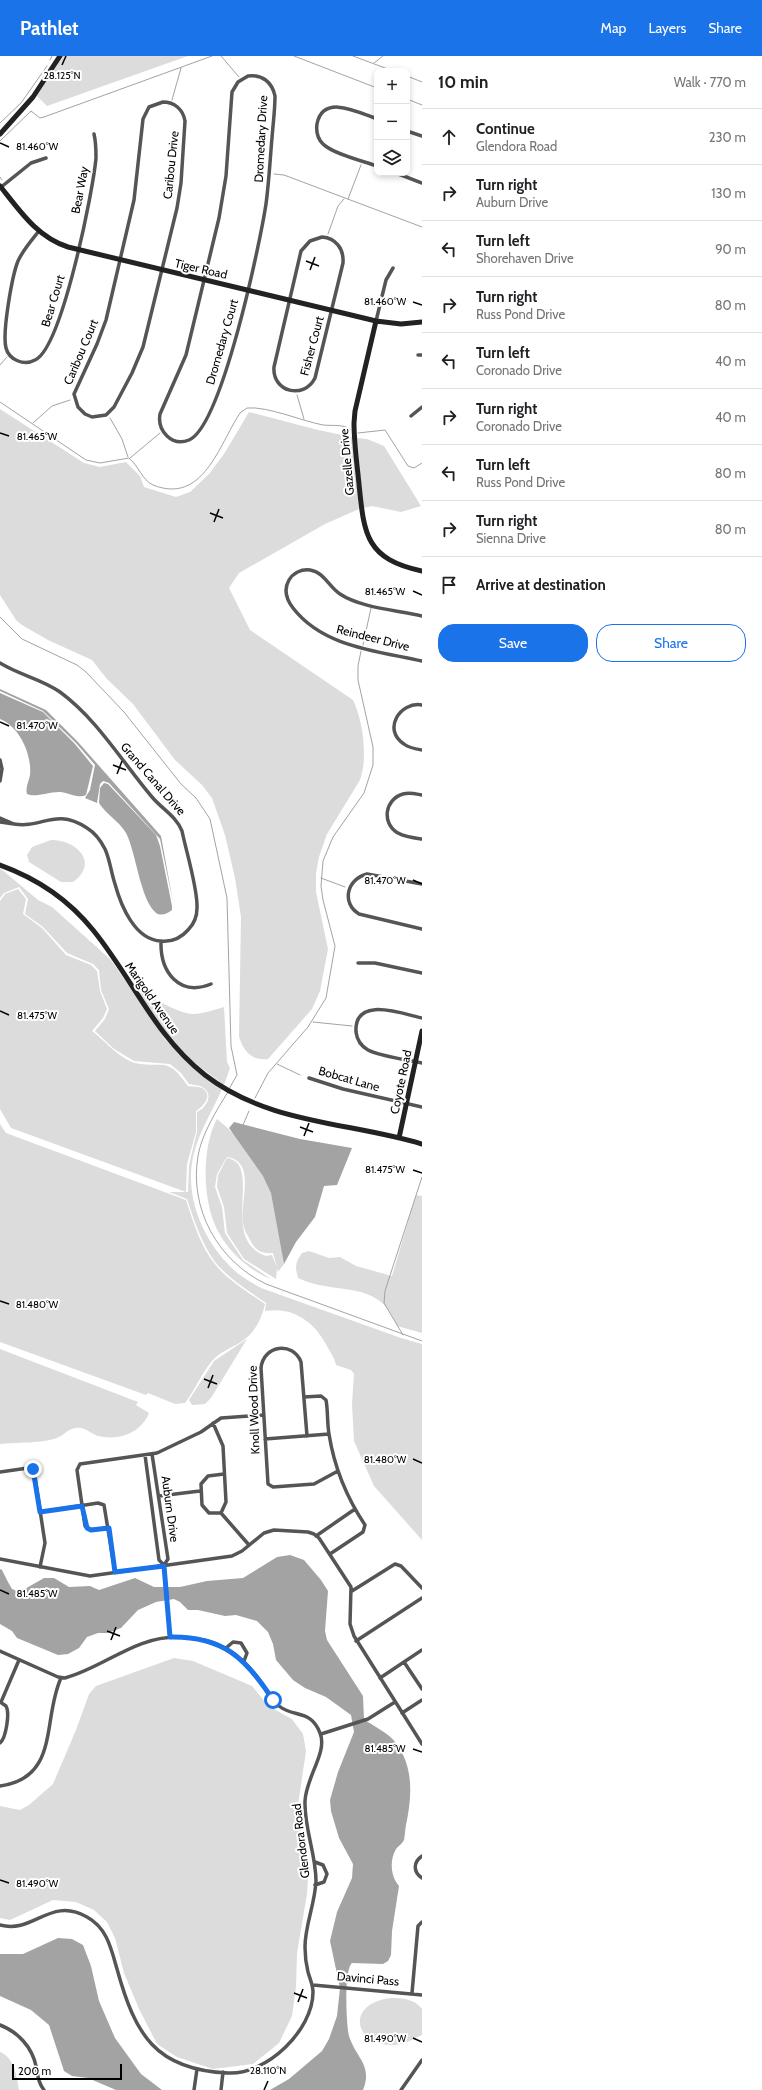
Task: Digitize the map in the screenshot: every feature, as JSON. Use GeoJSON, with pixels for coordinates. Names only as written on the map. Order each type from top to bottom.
{"type":"FeatureCollection","features":[{"type":"Feature","properties":{"kind":"street"},"geometry":{"type":"LineString","coordinates":[[0,134],[33,97],[60,56]]}},
{"type":"Feature","properties":{"kind":"street","name":"Dromedary Drive"},"geometry":{"type":"LineString","coordinates":[[205,280],[223,200],[232,92],[240,80],[248,76],[258,76],[265,79],[271,85],[275,99],[266,203],[247,290]]}},
{"type":"Feature","properties":{"kind":"street","name":"Caribou Drive"},"geometry":{"type":"LineString","coordinates":[[120,260],[137,185],[143,116],[154,104],[170,102],[183,114],[185,121],[185,137],[177,208],[162,270]]}},
{"type":"Feature","properties":{"kind":"street"},"geometry":{"type":"LineString","coordinates":[[374,119],[347,108],[337,107],[330,108],[321,114],[316,127],[319,138],[325,146],[374,165]]}},
{"type":"Feature","properties":{"kind":"street"},"geometry":{"type":"LineString","coordinates":[[410,132],[422,136]]}},
{"type":"Feature","properties":{"kind":"street","name":"Bear Way"},"geometry":{"type":"LineString","coordinates":[[78,250],[94,173],[96,154],[94,134]]}},
{"type":"Feature","properties":{"kind":"street"},"geometry":{"type":"LineString","coordinates":[[0,187],[31,163],[46,158]]}},
{"type":"Feature","properties":{"kind":"street"},"geometry":{"type":"LineString","coordinates":[[404,176],[422,183]]}},
{"type":"Feature","properties":{"kind":"street","name":"Tiger Road"},"geometry":{"type":"LineString","coordinates":[[0,187],[39,231],[59,244],[78,250],[376,320],[401,324],[422,322]]}},
{"type":"Feature","properties":{"kind":"street","name":"Bear Court"},"geometry":{"type":"LineString","coordinates":[[39,231],[21,254],[15,273],[5,342],[8,353],[15,360],[23,362],[32,361],[44,352],[62,312],[78,250]]}},
{"type":"Feature","properties":{"kind":"street","name":"Fisher Court"},"geometry":{"type":"LineString","coordinates":[[326,237],[337,244],[342,251],[343,259],[332,310],[314,381],[302,390],[289,390],[278,383],[274,370],[290,300],[302,248],[312,239],[326,237]]}},
{"type":"Feature","properties":{"kind":"street","name":"Caribou Court"},"geometry":{"type":"LineString","coordinates":[[120,260],[102,331],[74,394],[78,407],[85,414],[92,417],[103,416],[112,410],[132,373],[147,334],[162,270]]}},
{"type":"Feature","properties":{"kind":"street"},"geometry":{"type":"LineString","coordinates":[[376,320],[386,280],[393,268]]}},
{"type":"Feature","properties":{"kind":"street","name":"Dromedary Court"},"geometry":{"type":"LineString","coordinates":[[205,280],[186,355],[160,418],[162,431],[176,441],[186,441],[193,438],[199,433],[209,414],[229,364],[247,290]]}},
{"type":"Feature","properties":{"kind":"street","name":"Gazelle Drive"},"geometry":{"type":"LineString","coordinates":[[376,320],[355,411],[354,423],[363,521],[371,541],[384,556],[398,565],[422,571]]}},
{"type":"Feature","properties":{"kind":"street"},"geometry":{"type":"LineString","coordinates":[[411,416],[422,407]]}},
{"type":"Feature","properties":{"kind":"street","name":"Reindeer Drive"},"geometry":{"type":"LineString","coordinates":[[422,616],[351,600],[338,593],[323,577],[313,571],[305,570],[296,573],[290,579],[286,587],[287,599],[295,612],[311,627],[327,636],[343,643],[422,661]]}},
{"type":"Feature","properties":{"kind":"street","name":"Grand Canal Drive"},"geometry":{"type":"LineString","coordinates":[[0,663],[55,689],[64,695],[91,721],[152,797],[179,824],[197,910],[194,921],[187,931],[174,940],[161,941]]}},
{"type":"Feature","properties":{"kind":"street"},"geometry":{"type":"LineString","coordinates":[[422,705],[414,705],[403,710],[396,716],[394,725],[395,734],[400,742],[406,746],[422,750]]}},
{"type":"Feature","properties":{"kind":"street"},"geometry":{"type":"LineString","coordinates":[[0,760],[2,769],[0,781]]}},
{"type":"Feature","properties":{"kind":"street"},"geometry":{"type":"LineString","coordinates":[[422,795],[410,793],[398,796],[389,805],[387,815],[391,827],[398,833],[422,840]]}},
{"type":"Feature","properties":{"kind":"street"},"geometry":{"type":"LineString","coordinates":[[0,818],[14,824]]}},
{"type":"Feature","properties":{"kind":"street"},"geometry":{"type":"LineString","coordinates":[[0,822],[24,825],[47,819],[61,819],[76,822],[90,830],[105,849],[117,892],[134,926],[146,937],[161,941],[164,966],[177,982],[193,987],[211,984]]}},
{"type":"Feature","properties":{"kind":"street","name":"Marigold Avenue"},"geometry":{"type":"LineString","coordinates":[[0,865],[42,885],[78,914],[102,941],[166,1038],[194,1066],[232,1093],[261,1106],[290,1116],[422,1144]]}},
{"type":"Feature","properties":{"kind":"street"},"geometry":{"type":"LineString","coordinates":[[422,884],[367,874],[353,882],[348,896],[352,908],[359,914],[422,929]]}},
{"type":"Feature","properties":{"kind":"street"},"geometry":{"type":"LineString","coordinates":[[358,963],[375,963],[422,973]]}},
{"type":"Feature","properties":{"kind":"street"},"geometry":{"type":"LineString","coordinates":[[422,1018],[376,1008],[363,1014],[356,1029],[358,1039],[368,1050],[422,1063]]}},
{"type":"Feature","properties":{"kind":"street","name":"Coyote Road"},"geometry":{"type":"LineString","coordinates":[[399,1138],[422,1031]]}},
{"type":"Feature","properties":{"kind":"street","name":"Bobcat Lane"},"geometry":{"type":"LineString","coordinates":[[309,1078],[343,1090],[422,1107]]}},
{"type":"Feature","properties":{"kind":"street","name":"Knoll Wood Drive"},"geometry":{"type":"LineString","coordinates":[[307,1436],[302,1366],[298,1356],[294,1352],[285,1348],[272,1350],[265,1356],[261,1365],[267,1482],[272,1487],[310,1485],[338,1471]]}},
{"type":"Feature","properties":{"kind":"street"},"geometry":{"type":"LineString","coordinates":[[304,1397],[321,1396],[326,1400],[329,1434],[338,1471],[355,1509],[365,1525],[365,1530],[330,1554]]}},
{"type":"Feature","properties":{"kind":"street"},"geometry":{"type":"LineString","coordinates":[[109,1528],[91,1530],[87,1528],[82,1506],[78,1470],[80,1464],[152,1454],[165,1450],[195,1435],[222,1418],[263,1415]]}},
{"type":"Feature","properties":{"kind":"street"},"geometry":{"type":"LineString","coordinates":[[213,1423],[222,1442],[226,1502],[221,1512],[213,1514],[206,1510],[202,1505],[200,1491],[201,1484],[206,1477],[224,1474]]}},
{"type":"Feature","properties":{"kind":"street"},"geometry":{"type":"LineString","coordinates":[[265,1439],[329,1434]]}},
{"type":"Feature","properties":{"kind":"street","name":"Auburn Drive"},"geometry":{"type":"LineString","coordinates":[[152,1454],[168,1559],[164,1566]]}},
{"type":"Feature","properties":{"kind":"street","name":"Auburn Drive"},"geometry":{"type":"LineString","coordinates":[[145,1455],[159,1560],[164,1566],[170,1637]]}},
{"type":"Feature","properties":{"kind":"street"},"geometry":{"type":"LineString","coordinates":[[0,1472],[28,1468],[33,1469],[44,1543],[40,1567]]}},
{"type":"Feature","properties":{"kind":"street"},"geometry":{"type":"LineString","coordinates":[[159,1496],[200,1491]]}},
{"type":"Feature","properties":{"kind":"street"},"geometry":{"type":"LineString","coordinates":[[40,1512],[98,1503],[104,1506],[109,1528],[115,1572]]}},
{"type":"Feature","properties":{"kind":"street"},"geometry":{"type":"LineString","coordinates":[[316,1536],[355,1509]]}},
{"type":"Feature","properties":{"kind":"street"},"geometry":{"type":"LineString","coordinates":[[221,1512],[249,1545]]}},
{"type":"Feature","properties":{"kind":"street"},"geometry":{"type":"LineString","coordinates":[[0,1559],[85,1576],[232,1556],[264,1533],[277,1529],[308,1532],[316,1536],[330,1554],[352,1591],[350,1624],[356,1641],[422,1744]]}},
{"type":"Feature","properties":{"kind":"street"},"geometry":{"type":"LineString","coordinates":[[352,1591],[395,1564],[401,1566],[422,1588]]}},
{"type":"Feature","properties":{"kind":"street"},"geometry":{"type":"LineString","coordinates":[[356,1641],[422,1598]]}},
{"type":"Feature","properties":{"kind":"street"},"geometry":{"type":"LineString","coordinates":[[0,1652],[61,1678],[69,1677],[137,1645],[170,1637],[198,1639],[226,1648],[244,1661],[277,1704],[283,1709],[308,1717],[315,1724],[321,1734],[368,1719],[395,1702]]}},
{"type":"Feature","properties":{"kind":"street"},"geometry":{"type":"LineString","coordinates":[[226,1648],[233,1642],[241,1644],[247,1650],[244,1661]]}},
{"type":"Feature","properties":{"kind":"street"},"geometry":{"type":"LineString","coordinates":[[380,1678],[422,1650]]}},
{"type":"Feature","properties":{"kind":"street"},"geometry":{"type":"LineString","coordinates":[[0,1743],[3,1740],[8,1711],[6,1706],[0,1702],[19,1660]]}},
{"type":"Feature","properties":{"kind":"street"},"geometry":{"type":"LineString","coordinates":[[404,1662],[422,1689]]}},
{"type":"Feature","properties":{"kind":"street"},"geometry":{"type":"LineString","coordinates":[[0,1786],[22,1780],[32,1772],[40,1762],[46,1745],[52,1701],[61,1678]]}},
{"type":"Feature","properties":{"kind":"street"},"geometry":{"type":"LineString","coordinates":[[402,1713],[422,1700]]}},
{"type":"Feature","properties":{"kind":"street","name":"Glendora Road"},"geometry":{"type":"LineString","coordinates":[[313,1985],[307,1968],[305,1946],[316,1885],[315,1862],[306,1818],[305,1800],[311,1774],[322,1748],[321,1734]]}},
{"type":"Feature","properties":{"kind":"street"},"geometry":{"type":"LineString","coordinates":[[422,1856],[418,1859],[415,1866],[416,1873],[422,1878]]}},
{"type":"Feature","properties":{"kind":"street"},"geometry":{"type":"LineString","coordinates":[[315,1862],[323,1865],[327,1874],[324,1882],[316,1885]]}},
{"type":"Feature","properties":{"kind":"street"},"geometry":{"type":"LineString","coordinates":[[0,1925],[18,1926],[48,1913],[64,1910],[79,1913],[93,1921],[104,1931],[108,1938],[124,1997],[147,2039],[161,2054],[170,2060],[197,2069],[240,2072],[259,2066],[295,2037],[310,2010],[313,1985]]}},
{"type":"Feature","properties":{"kind":"street"},"geometry":{"type":"LineString","coordinates":[[412,1993],[418,1926],[422,1922]]}},
{"type":"Feature","properties":{"kind":"street","name":"Davinci Pass"},"geometry":{"type":"LineString","coordinates":[[313,1985],[422,1995]]}},
{"type":"Feature","properties":{"kind":"street"},"geometry":{"type":"LineString","coordinates":[[0,2025],[17,2034],[28,2046],[36,2067],[38,2079],[44,2090]]}},
{"type":"Feature","properties":{"kind":"street"},"geometry":{"type":"LineString","coordinates":[[401,2090],[422,2060]]}},
{"type":"Feature","properties":{"kind":"street"},"geometry":{"type":"LineString","coordinates":[[194,2090],[197,2069]]}},
{"type":"Feature","properties":{"kind":"street"},"geometry":{"type":"LineString","coordinates":[[221,2090],[223,2072]]}},
{"type":"Feature","properties":{"kind":"shaded area"},"geometry":{"type":"Polygon","coordinates":[[[63,56],[188,56],[47,106],[37,96],[63,56]]]}},
{"type":"Feature","properties":{"kind":"shaded area"},"geometry":{"type":"Polygon","coordinates":[[[0,409],[84,463],[100,467],[126,462],[140,476],[144,487],[176,497],[190,492],[209,474],[224,454],[249,412],[318,430],[352,437],[359,509],[325,524],[239,573],[229,588],[250,630],[353,700],[362,729],[364,751],[364,761],[360,780],[327,834],[319,857],[316,873],[316,892],[328,949],[320,991],[312,1009],[268,1059],[257,1059],[249,1054],[243,1047],[239,1037],[241,917],[235,878],[225,835],[212,798],[202,785],[175,760],[133,704],[107,679],[92,660],[48,640],[22,625],[16,620],[0,595],[0,409]]]}},
{"type":"Feature","properties":{"kind":"shaded area"},"geometry":{"type":"Polygon","coordinates":[[[357,438],[367,439],[384,446],[421,506],[401,512],[372,506],[363,508],[357,438]]]}},
{"type":"Feature","properties":{"kind":"shaded area"},"geometry":{"type":"Polygon","coordinates":[[[0,689],[46,710],[78,742],[161,836],[173,902],[160,839],[109,783],[103,781],[100,784],[97,803],[85,798],[90,790],[95,765],[76,743],[43,711],[0,691],[0,689]]]}},
{"type":"Feature","properties":{"kind":"shaded area"},"geometry":{"type":"Polygon","coordinates":[[[0,693],[43,712],[75,744],[93,766],[86,795],[77,796],[61,792],[35,795],[27,794],[30,767],[27,751],[19,735],[13,728],[0,719],[0,693]]]}},
{"type":"Feature","properties":{"kind":"shaded area"},"geometry":{"type":"Polygon","coordinates":[[[104,783],[108,784],[156,835],[160,846],[172,906],[172,910],[168,913],[161,915],[157,914],[150,905],[142,886],[130,841],[126,833],[99,803],[100,788],[104,783]]]}},
{"type":"Feature","properties":{"kind":"shaded area"},"geometry":{"type":"Polygon","coordinates":[[[51,840],[69,844],[82,854],[84,867],[81,874],[73,882],[61,882],[29,862],[27,855],[32,847],[51,840]]]}},
{"type":"Feature","properties":{"kind":"shaded area"},"geometry":{"type":"Polygon","coordinates":[[[0,868],[38,900],[52,907],[111,960],[165,1039],[181,1056],[222,1089],[203,1128],[194,1153],[191,1168],[191,1183],[197,1212],[202,1226],[217,1252],[239,1274],[261,1288],[401,1338],[422,1344],[422,1540],[374,1486],[354,1441],[352,1404],[354,1374],[351,1370],[336,1365],[333,1356],[323,1339],[303,1318],[285,1311],[265,1311],[266,1303],[239,1284],[220,1268],[210,1255],[202,1240],[187,1199],[169,1192],[188,1192],[189,1165],[197,1132],[197,1112],[208,1101],[208,1093],[201,1086],[189,1084],[181,1073],[170,1064],[134,1061],[114,1049],[95,1031],[105,1019],[109,1009],[101,990],[99,970],[93,964],[67,953],[43,927],[25,914],[28,899],[19,887],[4,893],[0,898],[0,868]]]}},
{"type":"Feature","properties":{"kind":"shaded area"},"geometry":{"type":"Polygon","coordinates":[[[18,889],[26,899],[23,914],[42,928],[66,955],[91,965],[97,971],[100,991],[107,1009],[103,1018],[92,1031],[129,1061],[135,1063],[164,1065],[169,1067],[181,1076],[188,1086],[200,1087],[207,1094],[206,1101],[202,1107],[196,1111],[196,1132],[187,1164],[186,1192],[11,1128],[0,1109],[0,901],[5,894],[18,889]]]}},
{"type":"Feature","properties":{"kind":"shaded area"},"geometry":{"type":"Polygon","coordinates":[[[137,992],[186,1013],[193,1014],[208,1012],[224,1007],[227,1062],[230,1068],[224,1085],[196,1064],[173,1043],[137,992]]]}},
{"type":"Feature","properties":{"kind":"shaded area"},"geometry":{"type":"Polygon","coordinates":[[[217,1119],[241,1143],[267,1182],[276,1209],[284,1264],[278,1272],[273,1253],[261,1252],[253,1246],[244,1227],[243,1208],[245,1176],[242,1167],[237,1161],[227,1157],[217,1174],[215,1187],[222,1207],[225,1233],[243,1260],[271,1279],[255,1271],[234,1254],[223,1240],[213,1221],[207,1192],[206,1160],[208,1145],[217,1119]]]}},
{"type":"Feature","properties":{"kind":"shaded area"},"geometry":{"type":"Polygon","coordinates":[[[234,1122],[300,1139],[352,1148],[337,1185],[324,1186],[315,1217],[296,1242],[284,1264],[271,1193],[263,1176],[229,1128],[234,1122]]]}},
{"type":"Feature","properties":{"kind":"shaded area"},"geometry":{"type":"Polygon","coordinates":[[[0,1124],[6,1133],[186,1200],[201,1241],[214,1263],[231,1280],[265,1304],[260,1321],[250,1335],[212,1361],[185,1403],[175,1404],[148,1393],[146,1395],[0,1342],[0,1124]]]}},
{"type":"Feature","properties":{"kind":"shaded area"},"geometry":{"type":"Polygon","coordinates":[[[227,1158],[237,1163],[242,1174],[242,1220],[245,1235],[252,1247],[266,1256],[272,1255],[277,1268],[276,1279],[244,1259],[227,1233],[224,1207],[217,1187],[218,1175],[227,1158]]]}},
{"type":"Feature","properties":{"kind":"shaded area"},"geometry":{"type":"Polygon","coordinates":[[[416,1195],[422,1196],[422,1333],[397,1326],[389,1311],[380,1301],[368,1294],[312,1283],[298,1278],[296,1268],[297,1262],[302,1253],[309,1251],[329,1258],[340,1257],[356,1266],[392,1276],[416,1195]]]}},
{"type":"Feature","properties":{"kind":"shaded area"},"geometry":{"type":"Polygon","coordinates":[[[247,1339],[211,1398],[205,1404],[192,1405],[189,1400],[214,1361],[247,1339]]]}},
{"type":"Feature","properties":{"kind":"shaded area"},"geometry":{"type":"Polygon","coordinates":[[[0,1349],[138,1402],[136,1405],[149,1413],[141,1426],[128,1434],[121,1436],[98,1436],[85,1429],[75,1428],[59,1437],[46,1441],[0,1444],[0,1349]]]}},
{"type":"Feature","properties":{"kind":"shaded area"},"geometry":{"type":"Polygon","coordinates":[[[290,1555],[304,1560],[328,1591],[325,1631],[327,1640],[363,1696],[364,1719],[393,1739],[402,1752],[409,1772],[410,1804],[404,1840],[396,1849],[392,1859],[394,1878],[399,1886],[392,1931],[391,1955],[388,1961],[383,1964],[352,1963],[349,1968],[346,1998],[348,2030],[352,2044],[365,2068],[366,2081],[363,2090],[270,2090],[289,2079],[322,2051],[329,2039],[337,2016],[340,1988],[330,1941],[337,1912],[352,1878],[353,1864],[339,1838],[331,1811],[330,1800],[338,1772],[354,1732],[351,1715],[326,1697],[305,1688],[293,1680],[276,1660],[273,1644],[268,1632],[257,1621],[236,1615],[225,1616],[198,1610],[188,1610],[180,1602],[174,1599],[156,1602],[138,1610],[121,1628],[108,1633],[98,1633],[87,1637],[79,1648],[68,1654],[58,1655],[17,1638],[12,1631],[0,1624],[0,1569],[2,1570],[12,1589],[17,1591],[23,1590],[44,1578],[54,1578],[69,1587],[90,1586],[99,1590],[135,1578],[154,1587],[180,1587],[207,1581],[243,1578],[277,1557],[290,1555]]]}},
{"type":"Feature","properties":{"kind":"shaded area"},"geometry":{"type":"Polygon","coordinates":[[[174,1658],[193,1661],[252,1686],[265,1702],[277,1711],[292,1719],[303,1734],[306,1751],[297,1812],[309,1863],[307,1894],[297,1953],[296,1987],[292,2016],[279,2043],[253,2064],[213,2069],[177,2057],[157,2044],[139,2009],[124,1973],[115,1938],[107,1922],[94,1910],[76,1902],[53,1900],[10,1920],[0,1918],[0,1806],[20,1810],[29,1805],[53,1784],[76,1730],[89,1694],[96,1686],[174,1658]]]}},
{"type":"Feature","properties":{"kind":"shaded area"},"geometry":{"type":"Polygon","coordinates":[[[58,1938],[72,1939],[83,1945],[91,1966],[99,2001],[115,2038],[141,2074],[162,2090],[116,2090],[88,2078],[72,2076],[64,2071],[49,2025],[31,2010],[0,1996],[0,1954],[23,1954],[58,1938]]]}},
{"type":"Feature","properties":{"kind":"shaded area"},"geometry":{"type":"Polygon","coordinates":[[[391,1998],[412,2001],[422,2009],[422,2035],[395,2045],[381,2044],[370,2039],[363,2032],[360,2024],[361,2016],[366,2008],[376,2002],[391,1998]]]}},
{"type":"Feature","properties":{"kind":"shaded area"},"geometry":{"type":"Polygon","coordinates":[[[0,2052],[9,2058],[12,2063],[19,2090],[0,2090],[0,2052]]]}},
{"type":"Feature","properties":{"kind":"waterway"},"geometry":{"type":"LineString","coordinates":[[50,60],[52,56]]}},
{"type":"Feature","properties":{"kind":"waterway"},"geometry":{"type":"LineString","coordinates":[[0,141],[31,111],[40,118],[44,117],[212,56]]}},
{"type":"Feature","properties":{"kind":"waterway"},"geometry":{"type":"LineString","coordinates":[[221,56],[239,77]]}},
{"type":"Feature","properties":{"kind":"waterway"},"geometry":{"type":"LineString","coordinates":[[294,56],[374,87]]}},
{"type":"Feature","properties":{"kind":"waterway"},"geometry":{"type":"LineString","coordinates":[[353,56],[385,68]]}},
{"type":"Feature","properties":{"kind":"waterway"},"geometry":{"type":"LineString","coordinates":[[374,63],[383,56]]}},
{"type":"Feature","properties":{"kind":"waterway"},"geometry":{"type":"LineString","coordinates":[[0,123],[21,103],[47,66]]}},
{"type":"Feature","properties":{"kind":"waterway"},"geometry":{"type":"LineString","coordinates":[[172,100],[181,68]]}},
{"type":"Feature","properties":{"kind":"waterway"},"geometry":{"type":"LineString","coordinates":[[410,77],[422,82]]}},
{"type":"Feature","properties":{"kind":"waterway"},"geometry":{"type":"LineString","coordinates":[[410,100],[422,105]]}},
{"type":"Feature","properties":{"kind":"waterway"},"geometry":{"type":"LineString","coordinates":[[348,199],[361,165]]}},
{"type":"Feature","properties":{"kind":"waterway"},"geometry":{"type":"LineString","coordinates":[[274,174],[284,175],[422,227]]}},
{"type":"Feature","properties":{"kind":"waterway"},"geometry":{"type":"LineString","coordinates":[[328,234],[338,206],[344,199]]}},
{"type":"Feature","properties":{"kind":"waterway"},"geometry":{"type":"LineString","coordinates":[[0,365],[7,357]]}},
{"type":"Feature","properties":{"kind":"waterway"},"geometry":{"type":"LineString","coordinates":[[297,395],[304,419]]}},
{"type":"Feature","properties":{"kind":"waterway"},"geometry":{"type":"LineString","coordinates":[[33,423],[52,406],[70,400]]}},
{"type":"Feature","properties":{"kind":"waterway"},"geometry":{"type":"LineString","coordinates":[[0,402],[86,460],[100,463],[129,458],[149,483],[170,489],[185,487],[197,479],[216,455],[240,413],[247,408],[274,411],[323,425],[341,426],[350,429]]}},
{"type":"Feature","properties":{"kind":"waterway"},"geometry":{"type":"LineString","coordinates":[[110,418],[122,439],[128,457]]}},
{"type":"Feature","properties":{"kind":"waterway"},"geometry":{"type":"LineString","coordinates":[[358,433],[385,430],[408,466],[414,468],[422,463]]}},
{"type":"Feature","properties":{"kind":"waterway"},"geometry":{"type":"LineString","coordinates":[[130,458],[160,433]]}},
{"type":"Feature","properties":{"kind":"waterway"},"geometry":{"type":"LineString","coordinates":[[363,645],[371,608]]}},
{"type":"Feature","properties":{"kind":"waterway"},"geometry":{"type":"LineString","coordinates":[[0,617],[22,639],[77,665],[86,672],[124,712],[181,784],[196,798],[210,819],[227,898],[231,1046],[237,1075],[229,1089]]}},
{"type":"Feature","properties":{"kind":"waterway"},"geometry":{"type":"LineString","coordinates":[[255,1098],[268,1073],[308,1027],[326,998],[335,946],[323,900],[321,886],[323,861],[333,837],[364,793],[373,765],[373,747],[358,680],[358,666],[361,651]]}},
{"type":"Feature","properties":{"kind":"waterway"},"geometry":{"type":"LineString","coordinates":[[321,878],[345,887]]}},
{"type":"Feature","properties":{"kind":"waterway"},"geometry":{"type":"LineString","coordinates":[[313,1022],[352,1026]]}},
{"type":"Feature","properties":{"kind":"waterway"},"geometry":{"type":"LineString","coordinates":[[277,1064],[300,1075]]}},
{"type":"Feature","properties":{"kind":"waterway"},"geometry":{"type":"LineString","coordinates":[[228,1092],[214,1114],[202,1140],[198,1156],[196,1176],[198,1195],[203,1214],[221,1247],[234,1262],[249,1274],[266,1284],[422,1341]]}},
{"type":"Feature","properties":{"kind":"waterway"},"geometry":{"type":"LineString","coordinates":[[243,1125],[249,1111]]}},
{"type":"Feature","properties":{"kind":"waterway"},"geometry":{"type":"LineString","coordinates":[[403,1335],[384,1303],[385,1291],[422,1177]]}},
{"type":"Feature","properties":{"kind":"route"},"geometry":{"type":"LineString","coordinates":[[33,1469],[35,1473],[40,1512],[82,1506],[85,1526],[89,1530],[109,1528],[115,1572],[164,1566],[170,1637],[208,1641],[232,1651],[244,1661],[273,1700]]}}]}
